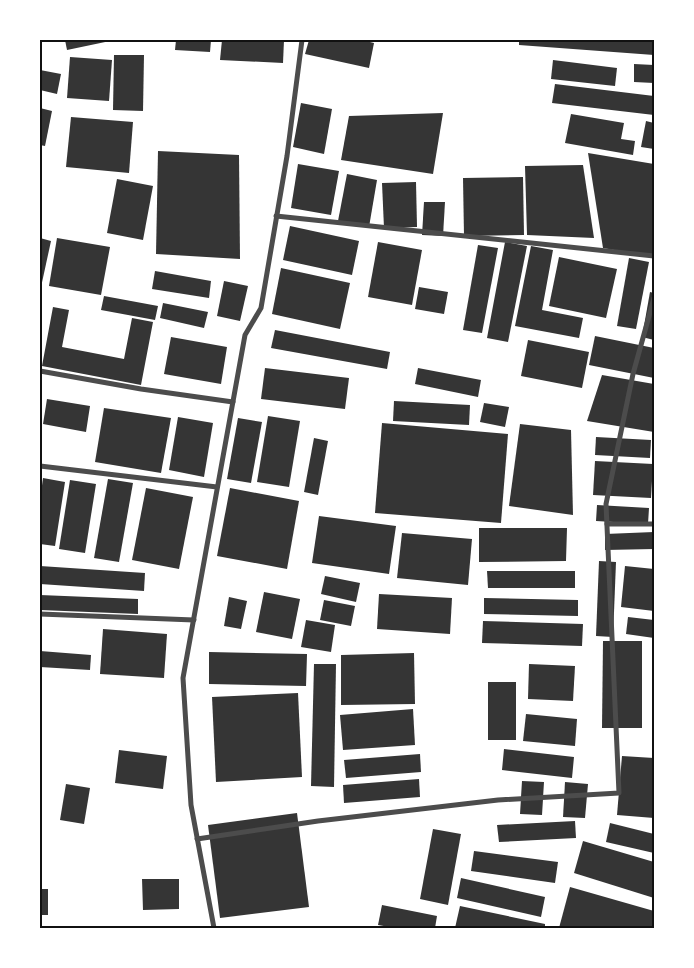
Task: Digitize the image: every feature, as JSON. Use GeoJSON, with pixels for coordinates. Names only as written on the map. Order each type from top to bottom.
{"type":"FeatureCollection","features":[{"type":"Feature","properties":{"kind":"street"},"geometry":{"type":"LineString","coordinates":[[214,928],[191,805],[183,678],[245,335],[261,308],[287,156],[302,40]]}},
{"type":"Feature","properties":{"kind":"street"},"geometry":{"type":"LineString","coordinates":[[276,216],[654,256]]}},
{"type":"Feature","properties":{"kind":"street"},"geometry":{"type":"LineString","coordinates":[[197,839],[318,821],[498,800],[619,793],[606,504],[631,383],[654,298]]}},
{"type":"Feature","properties":{"kind":"street"},"geometry":{"type":"LineString","coordinates":[[40,371],[141,389],[233,402]]}},
{"type":"Feature","properties":{"kind":"street"},"geometry":{"type":"LineString","coordinates":[[40,466],[217,487]]}},
{"type":"Feature","properties":{"kind":"street"},"geometry":{"type":"LineString","coordinates":[[607,524],[654,524]]}},
{"type":"Feature","properties":{"kind":"street"},"geometry":{"type":"LineString","coordinates":[[40,614],[194,620]]}},
{"type":"Feature","properties":{"kind":"building"},"geometry":{"type":"Polygon","coordinates":[[[65,40],[110,40],[110,41],[67,50],[65,40]]]}},
{"type":"Feature","properties":{"kind":"building"},"geometry":{"type":"Polygon","coordinates":[[[176,40],[211,40],[210,52],[175,50],[176,40]]]}},
{"type":"Feature","properties":{"kind":"building"},"geometry":{"type":"Polygon","coordinates":[[[222,40],[284,40],[283,63],[220,60],[222,40]]]}},
{"type":"Feature","properties":{"kind":"building"},"geometry":{"type":"Polygon","coordinates":[[[309,40],[362,40],[374,43],[369,68],[305,54],[309,40]]]}},
{"type":"Feature","properties":{"kind":"building"},"geometry":{"type":"Polygon","coordinates":[[[519,40],[654,40],[654,55],[519,45],[519,40]]]}},
{"type":"Feature","properties":{"kind":"building"},"geometry":{"type":"Polygon","coordinates":[[[114,55],[144,55],[143,111],[113,110],[114,55]]]}},
{"type":"Feature","properties":{"kind":"building"},"geometry":{"type":"Polygon","coordinates":[[[70,57],[112,60],[109,101],[67,98],[70,57]]]}},
{"type":"Feature","properties":{"kind":"building"},"geometry":{"type":"Polygon","coordinates":[[[553,60],[617,68],[615,86],[551,79],[553,60]]]}},
{"type":"Feature","properties":{"kind":"building"},"geometry":{"type":"Polygon","coordinates":[[[634,64],[654,65],[654,83],[634,82],[634,64]]]}},
{"type":"Feature","properties":{"kind":"building"},"geometry":{"type":"Polygon","coordinates":[[[40,70],[61,74],[57,94],[40,90],[40,70]]]}},
{"type":"Feature","properties":{"kind":"building"},"geometry":{"type":"Polygon","coordinates":[[[555,84],[654,96],[654,115],[552,103],[555,84]]]}},
{"type":"Feature","properties":{"kind":"building"},"geometry":{"type":"Polygon","coordinates":[[[301,103],[332,109],[324,154],[293,147],[301,103]]]}},
{"type":"Feature","properties":{"kind":"building"},"geometry":{"type":"Polygon","coordinates":[[[40,108],[52,111],[45,146],[40,145],[40,108]]]}},
{"type":"Feature","properties":{"kind":"building"},"geometry":{"type":"Polygon","coordinates":[[[443,113],[433,174],[341,160],[349,116],[443,113]]]}},
{"type":"Feature","properties":{"kind":"building"},"geometry":{"type":"Polygon","coordinates":[[[571,114],[624,123],[621,139],[635,141],[633,155],[565,143],[571,114]]]}},
{"type":"Feature","properties":{"kind":"building"},"geometry":{"type":"Polygon","coordinates":[[[71,117],[133,122],[129,173],[66,167],[71,117]]]}},
{"type":"Feature","properties":{"kind":"building"},"geometry":{"type":"Polygon","coordinates":[[[646,121],[654,123],[654,149],[641,147],[646,121]]]}},
{"type":"Feature","properties":{"kind":"building"},"geometry":{"type":"Polygon","coordinates":[[[158,151],[239,155],[240,259],[156,254],[158,151]]]}},
{"type":"Feature","properties":{"kind":"building"},"geometry":{"type":"Polygon","coordinates":[[[588,153],[654,164],[654,257],[603,248],[588,153]]]}},
{"type":"Feature","properties":{"kind":"building"},"geometry":{"type":"Polygon","coordinates":[[[298,164],[339,171],[331,215],[291,208],[298,164]]]}},
{"type":"Feature","properties":{"kind":"building"},"geometry":{"type":"Polygon","coordinates":[[[583,165],[594,238],[527,235],[525,166],[583,165]]]}},
{"type":"Feature","properties":{"kind":"building"},"geometry":{"type":"Polygon","coordinates":[[[347,174],[377,180],[369,227],[338,221],[347,174]]]}},
{"type":"Feature","properties":{"kind":"building"},"geometry":{"type":"Polygon","coordinates":[[[523,177],[524,235],[464,236],[463,178],[523,177]]]}},
{"type":"Feature","properties":{"kind":"building"},"geometry":{"type":"Polygon","coordinates":[[[117,179],[153,186],[143,240],[107,233],[117,179]]]}},
{"type":"Feature","properties":{"kind":"building"},"geometry":{"type":"Polygon","coordinates":[[[416,182],[417,227],[384,228],[382,183],[416,182]]]}},
{"type":"Feature","properties":{"kind":"building"},"geometry":{"type":"Polygon","coordinates":[[[424,202],[445,202],[443,236],[422,235],[424,202]]]}},
{"type":"Feature","properties":{"kind":"building"},"geometry":{"type":"Polygon","coordinates":[[[290,226],[359,241],[352,275],[283,260],[290,226]]]}},
{"type":"Feature","properties":{"kind":"building"},"geometry":{"type":"Polygon","coordinates":[[[40,238],[51,241],[41,287],[40,287],[40,238]]]}},
{"type":"Feature","properties":{"kind":"building"},"geometry":{"type":"Polygon","coordinates":[[[57,238],[110,247],[101,295],[49,286],[57,238]]]}},
{"type":"Feature","properties":{"kind":"building"},"geometry":{"type":"Polygon","coordinates":[[[378,242],[422,250],[412,305],[368,297],[378,242]]]}},
{"type":"Feature","properties":{"kind":"building"},"geometry":{"type":"Polygon","coordinates":[[[505,242],[527,246],[508,342],[487,338],[505,242]]]}},
{"type":"Feature","properties":{"kind":"building"},"geometry":{"type":"Polygon","coordinates":[[[478,245],[498,248],[482,333],[463,330],[478,245]]]}},
{"type":"Feature","properties":{"kind":"building"},"geometry":{"type":"Polygon","coordinates":[[[531,246],[553,250],[542,310],[583,318],[579,338],[515,326],[531,246]]]}},
{"type":"Feature","properties":{"kind":"building"},"geometry":{"type":"Polygon","coordinates":[[[559,257],[617,269],[606,318],[549,306],[559,257]]]}},
{"type":"Feature","properties":{"kind":"building"},"geometry":{"type":"Polygon","coordinates":[[[629,258],[649,262],[636,329],[617,326],[629,258]]]}},
{"type":"Feature","properties":{"kind":"building"},"geometry":{"type":"Polygon","coordinates":[[[281,268],[350,283],[340,329],[272,314],[281,268]]]}},
{"type":"Feature","properties":{"kind":"building"},"geometry":{"type":"Polygon","coordinates":[[[155,271],[211,281],[209,298],[152,289],[155,271]]]}},
{"type":"Feature","properties":{"kind":"building"},"geometry":{"type":"Polygon","coordinates":[[[224,281],[248,286],[240,321],[217,316],[224,281]]]}},
{"type":"Feature","properties":{"kind":"building"},"geometry":{"type":"Polygon","coordinates":[[[419,287],[448,292],[444,314],[415,309],[419,287]]]}},
{"type":"Feature","properties":{"kind":"building"},"geometry":{"type":"Polygon","coordinates":[[[650,292],[654,293],[654,340],[642,337],[650,292]]]}},
{"type":"Feature","properties":{"kind":"building"},"geometry":{"type":"Polygon","coordinates":[[[104,296],[158,306],[155,320],[101,310],[104,296]]]}},
{"type":"Feature","properties":{"kind":"building"},"geometry":{"type":"Polygon","coordinates":[[[163,303],[208,312],[204,328],[160,318],[163,303]]]}},
{"type":"Feature","properties":{"kind":"building"},"geometry":{"type":"Polygon","coordinates":[[[53,307],[69,310],[62,347],[124,359],[132,318],[153,322],[141,385],[42,366],[53,307]]]}},
{"type":"Feature","properties":{"kind":"building"},"geometry":{"type":"Polygon","coordinates":[[[275,330],[390,352],[387,369],[271,348],[275,330]]]}},
{"type":"Feature","properties":{"kind":"building"},"geometry":{"type":"Polygon","coordinates":[[[595,336],[654,348],[654,378],[589,365],[595,336]]]}},
{"type":"Feature","properties":{"kind":"building"},"geometry":{"type":"Polygon","coordinates":[[[171,337],[227,347],[221,384],[164,374],[171,337]]]}},
{"type":"Feature","properties":{"kind":"building"},"geometry":{"type":"Polygon","coordinates":[[[528,340],[589,352],[582,388],[521,376],[528,340]]]}},
{"type":"Feature","properties":{"kind":"building"},"geometry":{"type":"Polygon","coordinates":[[[265,368],[349,378],[345,409],[261,399],[265,368]]]}},
{"type":"Feature","properties":{"kind":"building"},"geometry":{"type":"Polygon","coordinates":[[[418,368],[481,380],[478,397],[415,384],[418,368]]]}},
{"type":"Feature","properties":{"kind":"building"},"geometry":{"type":"Polygon","coordinates":[[[602,375],[654,384],[654,432],[587,421],[602,375]]]}},
{"type":"Feature","properties":{"kind":"building"},"geometry":{"type":"Polygon","coordinates":[[[47,399],[90,406],[86,432],[43,424],[47,399]]]}},
{"type":"Feature","properties":{"kind":"building"},"geometry":{"type":"Polygon","coordinates":[[[394,401],[470,405],[469,425],[393,421],[394,401]]]}},
{"type":"Feature","properties":{"kind":"building"},"geometry":{"type":"Polygon","coordinates":[[[484,403],[509,407],[505,427],[480,422],[484,403]]]}},
{"type":"Feature","properties":{"kind":"building"},"geometry":{"type":"Polygon","coordinates":[[[104,408],[171,418],[161,473],[95,462],[104,408]]]}},
{"type":"Feature","properties":{"kind":"building"},"geometry":{"type":"Polygon","coordinates":[[[268,416],[300,421],[289,487],[257,482],[268,416]]]}},
{"type":"Feature","properties":{"kind":"building"},"geometry":{"type":"Polygon","coordinates":[[[178,417],[213,423],[204,477],[169,470],[178,417]]]}},
{"type":"Feature","properties":{"kind":"building"},"geometry":{"type":"Polygon","coordinates":[[[238,418],[262,422],[251,483],[227,479],[238,418]]]}},
{"type":"Feature","properties":{"kind":"building"},"geometry":{"type":"Polygon","coordinates":[[[382,423],[508,434],[501,523],[375,513],[382,423]]]}},
{"type":"Feature","properties":{"kind":"building"},"geometry":{"type":"Polygon","coordinates":[[[520,424],[571,430],[573,515],[509,506],[520,424]]]}},
{"type":"Feature","properties":{"kind":"building"},"geometry":{"type":"Polygon","coordinates":[[[596,437],[651,440],[650,458],[595,455],[596,437]]]}},
{"type":"Feature","properties":{"kind":"building"},"geometry":{"type":"Polygon","coordinates":[[[314,438],[328,441],[318,495],[304,492],[314,438]]]}},
{"type":"Feature","properties":{"kind":"building"},"geometry":{"type":"Polygon","coordinates":[[[595,461],[653,464],[651,498],[593,495],[595,461]]]}},
{"type":"Feature","properties":{"kind":"building"},"geometry":{"type":"Polygon","coordinates":[[[43,478],[65,482],[55,546],[40,544],[40,500],[43,478]]]}},
{"type":"Feature","properties":{"kind":"building"},"geometry":{"type":"Polygon","coordinates":[[[108,479],[133,483],[119,562],[94,558],[108,479]]]}},
{"type":"Feature","properties":{"kind":"building"},"geometry":{"type":"Polygon","coordinates":[[[70,480],[96,484],[85,553],[59,549],[70,480]]]}},
{"type":"Feature","properties":{"kind":"building"},"geometry":{"type":"Polygon","coordinates":[[[146,488],[193,497],[179,569],[132,560],[146,488]]]}},
{"type":"Feature","properties":{"kind":"building"},"geometry":{"type":"Polygon","coordinates":[[[230,488],[299,501],[287,569],[217,556],[230,488]]]}},
{"type":"Feature","properties":{"kind":"building"},"geometry":{"type":"Polygon","coordinates":[[[597,505],[649,508],[648,524],[596,521],[597,505]]]}},
{"type":"Feature","properties":{"kind":"building"},"geometry":{"type":"Polygon","coordinates":[[[319,516],[396,526],[389,574],[312,563],[319,516]]]}},
{"type":"Feature","properties":{"kind":"building"},"geometry":{"type":"Polygon","coordinates":[[[479,528],[567,528],[566,561],[479,562],[479,528]]]}},
{"type":"Feature","properties":{"kind":"building"},"geometry":{"type":"Polygon","coordinates":[[[654,532],[654,549],[605,550],[605,534],[654,532]]]}},
{"type":"Feature","properties":{"kind":"building"},"geometry":{"type":"Polygon","coordinates":[[[402,533],[472,539],[468,585],[397,578],[402,533]]]}},
{"type":"Feature","properties":{"kind":"building"},"geometry":{"type":"Polygon","coordinates":[[[599,561],[616,562],[613,637],[596,636],[599,561]]]}},
{"type":"Feature","properties":{"kind":"building"},"geometry":{"type":"Polygon","coordinates":[[[40,566],[145,573],[144,591],[40,584],[40,566]]]}},
{"type":"Feature","properties":{"kind":"building"},"geometry":{"type":"Polygon","coordinates":[[[625,566],[654,569],[654,611],[621,607],[625,566]]]}},
{"type":"Feature","properties":{"kind":"building"},"geometry":{"type":"Polygon","coordinates":[[[487,571],[575,571],[575,588],[488,588],[487,571]]]}},
{"type":"Feature","properties":{"kind":"building"},"geometry":{"type":"Polygon","coordinates":[[[325,576],[360,583],[356,602],[321,594],[325,576]]]}},
{"type":"Feature","properties":{"kind":"building"},"geometry":{"type":"Polygon","coordinates":[[[264,592],[300,599],[292,639],[256,632],[264,592]]]}},
{"type":"Feature","properties":{"kind":"building"},"geometry":{"type":"Polygon","coordinates":[[[379,594],[452,598],[450,634],[377,629],[379,594]]]}},
{"type":"Feature","properties":{"kind":"building"},"geometry":{"type":"Polygon","coordinates":[[[40,595],[138,599],[138,614],[40,610],[40,595]]]}},
{"type":"Feature","properties":{"kind":"building"},"geometry":{"type":"Polygon","coordinates":[[[229,597],[247,601],[241,629],[224,626],[229,597]]]}},
{"type":"Feature","properties":{"kind":"building"},"geometry":{"type":"Polygon","coordinates":[[[484,598],[578,600],[578,616],[484,614],[484,598]]]}},
{"type":"Feature","properties":{"kind":"building"},"geometry":{"type":"Polygon","coordinates":[[[324,600],[355,606],[351,626],[320,620],[324,600]]]}},
{"type":"Feature","properties":{"kind":"building"},"geometry":{"type":"Polygon","coordinates":[[[628,617],[654,620],[654,638],[626,634],[628,617]]]}},
{"type":"Feature","properties":{"kind":"building"},"geometry":{"type":"Polygon","coordinates":[[[306,620],[335,625],[331,652],[301,647],[306,620]]]}},
{"type":"Feature","properties":{"kind":"building"},"geometry":{"type":"Polygon","coordinates":[[[483,621],[583,624],[582,646],[482,643],[483,621]]]}},
{"type":"Feature","properties":{"kind":"building"},"geometry":{"type":"Polygon","coordinates":[[[103,629],[167,634],[164,678],[100,674],[103,629]]]}},
{"type":"Feature","properties":{"kind":"building"},"geometry":{"type":"Polygon","coordinates":[[[603,641],[642,641],[642,728],[602,728],[603,641]]]}},
{"type":"Feature","properties":{"kind":"building"},"geometry":{"type":"Polygon","coordinates":[[[40,651],[91,655],[90,670],[40,667],[40,651]]]}},
{"type":"Feature","properties":{"kind":"building"},"geometry":{"type":"Polygon","coordinates":[[[209,652],[307,654],[306,686],[209,684],[209,652]]]}},
{"type":"Feature","properties":{"kind":"building"},"geometry":{"type":"Polygon","coordinates":[[[414,653],[415,704],[341,705],[341,655],[414,653]]]}},
{"type":"Feature","properties":{"kind":"building"},"geometry":{"type":"Polygon","coordinates":[[[314,664],[336,664],[334,787],[311,786],[314,664]]]}},
{"type":"Feature","properties":{"kind":"building"},"geometry":{"type":"Polygon","coordinates":[[[529,664],[575,666],[573,701],[528,699],[529,664]]]}},
{"type":"Feature","properties":{"kind":"building"},"geometry":{"type":"Polygon","coordinates":[[[488,682],[516,682],[516,740],[488,740],[488,682]]]}},
{"type":"Feature","properties":{"kind":"building"},"geometry":{"type":"Polygon","coordinates":[[[298,693],[302,777],[216,782],[212,697],[298,693]]]}},
{"type":"Feature","properties":{"kind":"building"},"geometry":{"type":"Polygon","coordinates":[[[413,709],[415,745],[343,750],[340,715],[413,709]]]}},
{"type":"Feature","properties":{"kind":"building"},"geometry":{"type":"Polygon","coordinates":[[[526,714],[577,719],[575,746],[523,741],[526,714]]]}},
{"type":"Feature","properties":{"kind":"building"},"geometry":{"type":"Polygon","coordinates":[[[504,749],[574,757],[572,778],[502,770],[504,749]]]}},
{"type":"Feature","properties":{"kind":"building"},"geometry":{"type":"Polygon","coordinates":[[[119,750],[167,756],[163,789],[115,783],[119,750]]]}},
{"type":"Feature","properties":{"kind":"building"},"geometry":{"type":"Polygon","coordinates":[[[420,754],[421,772],[346,778],[344,760],[420,754]]]}},
{"type":"Feature","properties":{"kind":"building"},"geometry":{"type":"Polygon","coordinates":[[[622,756],[654,758],[654,818],[617,815],[622,756]]]}},
{"type":"Feature","properties":{"kind":"building"},"geometry":{"type":"Polygon","coordinates":[[[419,779],[420,797],[344,803],[343,785],[419,779]]]}},
{"type":"Feature","properties":{"kind":"building"},"geometry":{"type":"Polygon","coordinates":[[[522,781],[544,782],[542,815],[520,814],[522,781]]]}},
{"type":"Feature","properties":{"kind":"building"},"geometry":{"type":"Polygon","coordinates":[[[565,782],[588,784],[585,818],[563,817],[565,782]]]}},
{"type":"Feature","properties":{"kind":"building"},"geometry":{"type":"Polygon","coordinates":[[[66,784],[90,788],[84,824],[60,820],[66,784]]]}},
{"type":"Feature","properties":{"kind":"building"},"geometry":{"type":"Polygon","coordinates":[[[297,813],[309,907],[220,918],[208,825],[297,813]]]}},
{"type":"Feature","properties":{"kind":"building"},"geometry":{"type":"Polygon","coordinates":[[[575,821],[576,838],[499,842],[497,825],[575,821]]]}},
{"type":"Feature","properties":{"kind":"building"},"geometry":{"type":"Polygon","coordinates":[[[610,823],[654,834],[654,853],[606,842],[610,823]]]}},
{"type":"Feature","properties":{"kind":"building"},"geometry":{"type":"Polygon","coordinates":[[[433,829],[461,834],[448,905],[420,899],[433,829]]]}},
{"type":"Feature","properties":{"kind":"building"},"geometry":{"type":"Polygon","coordinates":[[[583,841],[654,862],[654,898],[574,873],[583,841]]]}},
{"type":"Feature","properties":{"kind":"building"},"geometry":{"type":"Polygon","coordinates":[[[474,851],[558,862],[555,883],[471,871],[474,851]]]}},
{"type":"Feature","properties":{"kind":"building"},"geometry":{"type":"Polygon","coordinates":[[[461,878],[545,897],[541,917],[457,898],[461,878]]]}},
{"type":"Feature","properties":{"kind":"building"},"geometry":{"type":"Polygon","coordinates":[[[142,879],[179,879],[179,909],[143,910],[142,879]]]}},
{"type":"Feature","properties":{"kind":"building"},"geometry":{"type":"Polygon","coordinates":[[[570,887],[654,911],[654,928],[559,928],[570,887]]]}},
{"type":"Feature","properties":{"kind":"building"},"geometry":{"type":"Polygon","coordinates":[[[40,889],[48,889],[48,915],[40,915],[40,889]]]}},
{"type":"Feature","properties":{"kind":"building"},"geometry":{"type":"Polygon","coordinates":[[[382,905],[437,916],[435,928],[395,928],[378,925],[382,905]]]}},
{"type":"Feature","properties":{"kind":"building"},"geometry":{"type":"Polygon","coordinates":[[[460,906],[545,924],[545,928],[455,928],[460,906]]]}}]}
